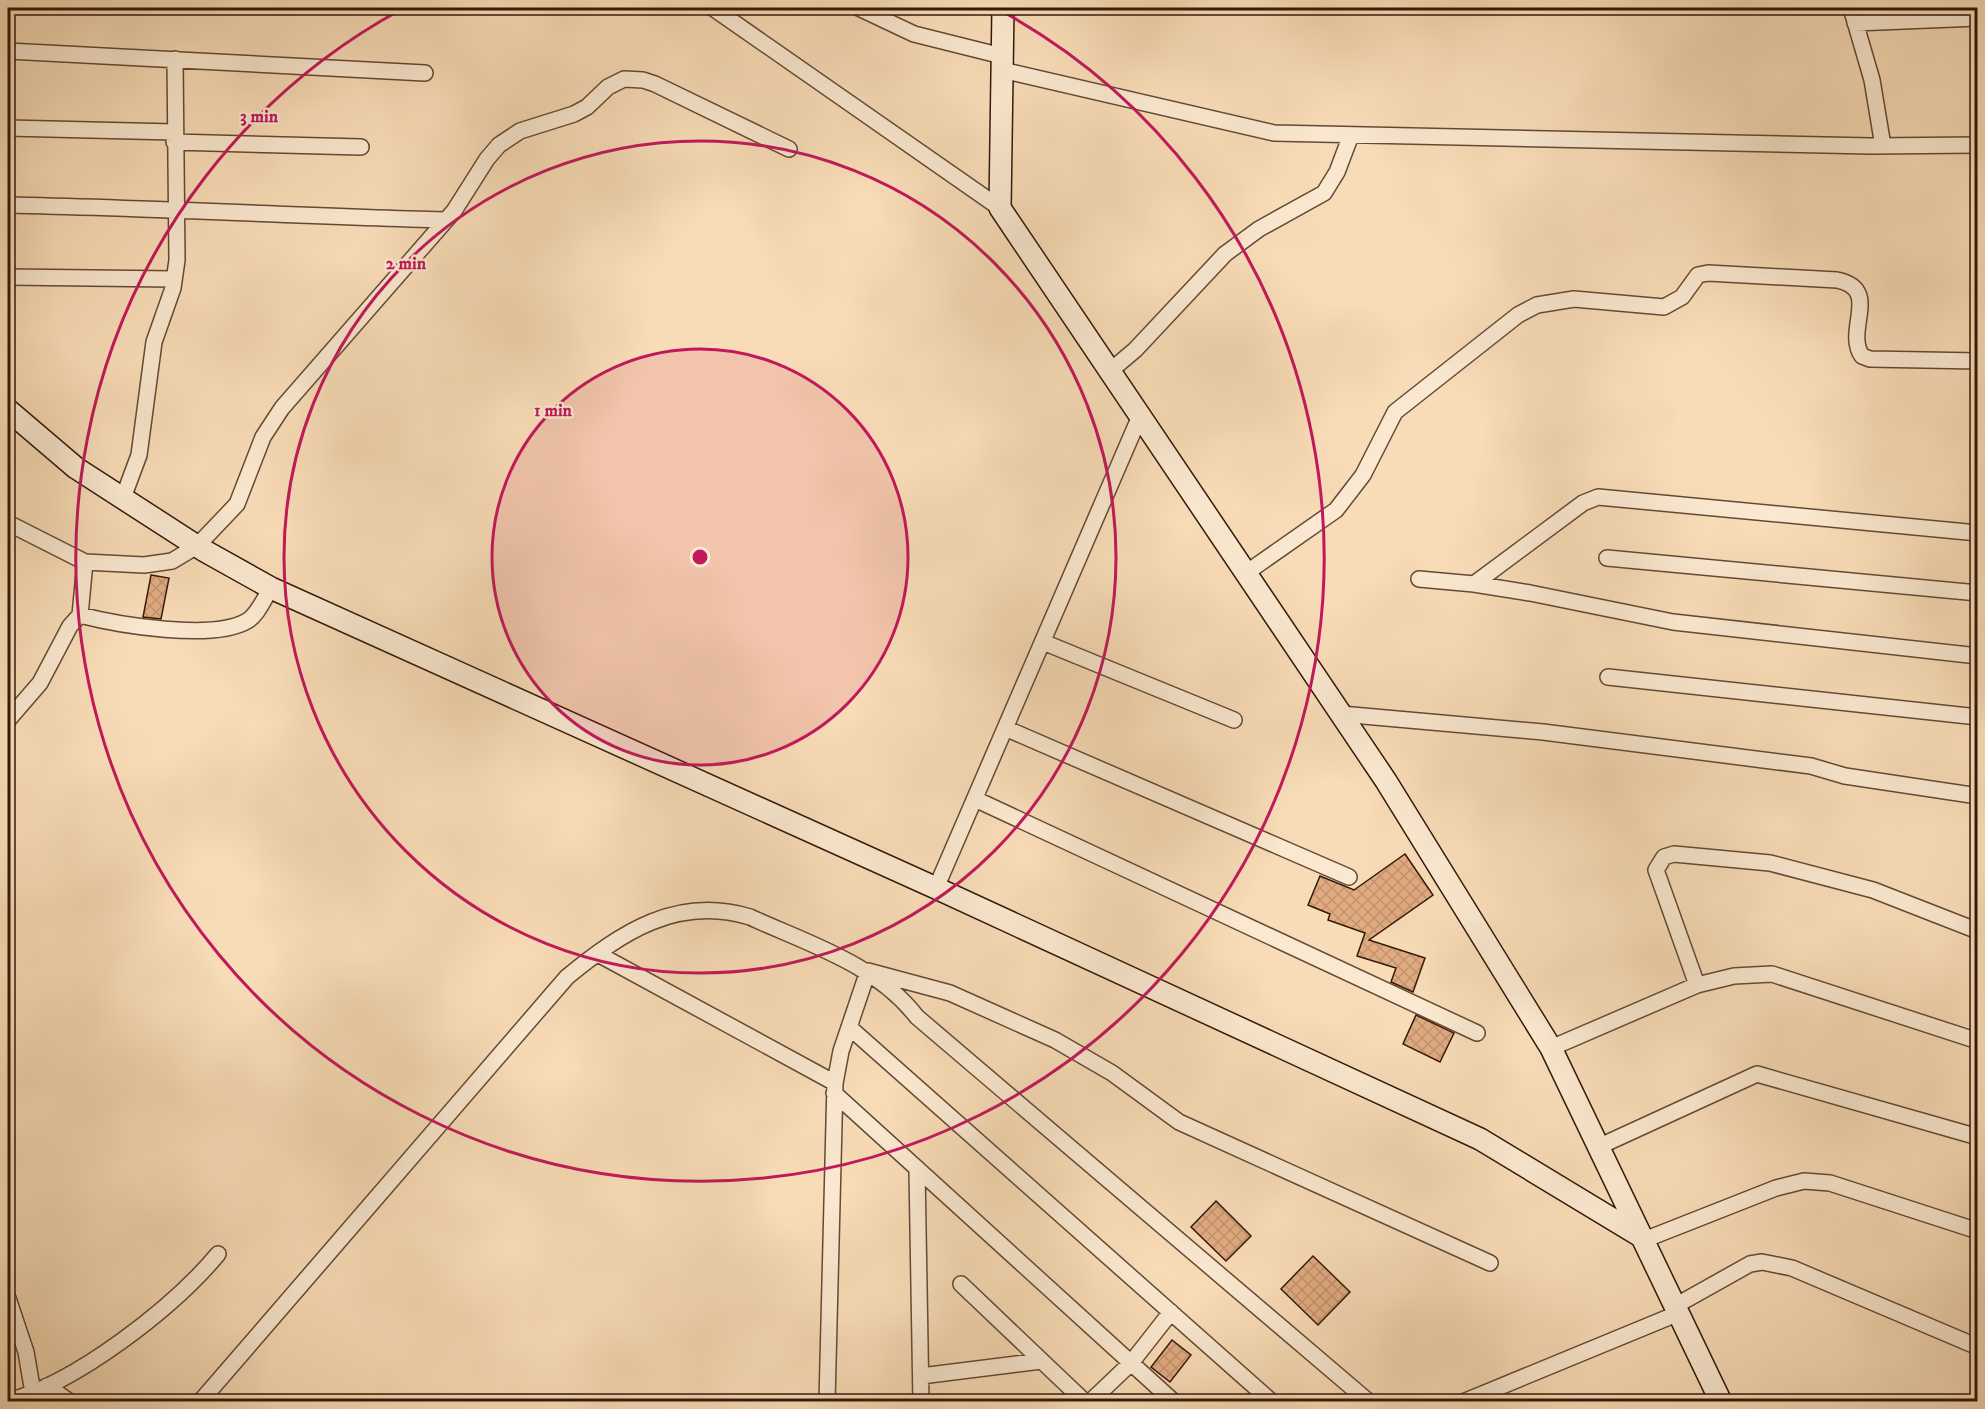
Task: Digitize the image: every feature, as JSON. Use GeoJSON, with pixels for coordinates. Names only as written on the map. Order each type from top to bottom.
{"type":"FeatureCollection","features":[{"type":"Feature","properties":{"kind":"street"},"geometry":{"type":"LineString","coordinates":[[713,8],[1000,208],[1386,781],[1551,1048],[1721,1401]]}},
{"type":"Feature","properties":{"kind":"street"},"geometry":{"type":"LineString","coordinates":[[859,8],[914,34],[1002,63],[1274,133],[1883,146],[1977,145]]}},
{"type":"Feature","properties":{"kind":"street"},"geometry":{"type":"LineString","coordinates":[[1000,208],[1003,8]]}},
{"type":"Feature","properties":{"kind":"street"},"geometry":{"type":"LineString","coordinates":[[1851,8],[1872,81],[1883,146]]}},
{"type":"Feature","properties":{"kind":"street"},"geometry":{"type":"LineString","coordinates":[[1855,23],[1977,18]]}},
{"type":"Feature","properties":{"kind":"street"},"geometry":{"type":"LineString","coordinates":[[8,51],[425,73]]}},
{"type":"Feature","properties":{"kind":"street"},"geometry":{"type":"LineString","coordinates":[[123,498],[139,455],[154,342],[174,279],[175,59]]}},
{"type":"Feature","properties":{"kind":"street"},"geometry":{"type":"LineString","coordinates":[[8,523],[85,562],[154,564],[172,561],[197,546],[237,504],[263,437],[282,408],[446,220],[499,145],[520,131],[574,114],[587,107],[608,87],[624,79],[643,80],[655,84],[789,149]]}},
{"type":"Feature","properties":{"kind":"street"},"geometry":{"type":"LineString","coordinates":[[8,128],[361,147]]}},
{"type":"Feature","properties":{"kind":"street"},"geometry":{"type":"LineString","coordinates":[[1110,371],[1135,350],[1225,255],[1259,229],[1324,193],[1337,172],[1351,135]]}},
{"type":"Feature","properties":{"kind":"street"},"geometry":{"type":"LineString","coordinates":[[8,206],[176,209],[300,216],[446,220]]}},
{"type":"Feature","properties":{"kind":"street"},"geometry":{"type":"LineString","coordinates":[[1246,573],[1336,510],[1363,475],[1395,412],[1518,315],[1537,305],[1574,299],[1664,307],[1682,297],[1698,275],[1708,273],[1837,280],[1853,285],[1859,293],[1860,311],[1855,341],[1862,356],[1870,359],[1977,361]]}},
{"type":"Feature","properties":{"kind":"street"},"geometry":{"type":"LineString","coordinates":[[8,277],[174,279]]}},
{"type":"Feature","properties":{"kind":"street"},"geometry":{"type":"LineString","coordinates":[[8,410],[76,468],[197,546],[271,588],[936,888],[1480,1139],[1643,1238]]}},
{"type":"Feature","properties":{"kind":"street"},"geometry":{"type":"LineString","coordinates":[[936,888],[1140,416]]}},
{"type":"Feature","properties":{"kind":"street"},"geometry":{"type":"LineString","coordinates":[[1474,584],[1583,503],[1598,496],[1977,532]]}},
{"type":"Feature","properties":{"kind":"street"},"geometry":{"type":"LineString","coordinates":[[1607,558],[1977,593]]}},
{"type":"Feature","properties":{"kind":"street"},"geometry":{"type":"LineString","coordinates":[[8,720],[40,683],[70,626],[80,615],[85,562]]}},
{"type":"Feature","properties":{"kind":"street"},"geometry":{"type":"LineString","coordinates":[[1419,579],[1474,584],[1673,622],[1977,656]]}},
{"type":"Feature","properties":{"kind":"street"},"geometry":{"type":"LineString","coordinates":[[80,615],[113,623],[219,632],[249,621],[271,588]]}},
{"type":"Feature","properties":{"kind":"street"},"geometry":{"type":"LineString","coordinates":[[1043,642],[1234,720]]}},
{"type":"Feature","properties":{"kind":"street"},"geometry":{"type":"LineString","coordinates":[[1608,677],[1977,717]]}},
{"type":"Feature","properties":{"kind":"street"},"geometry":{"type":"LineString","coordinates":[[1341,714],[1544,732],[1811,766],[1845,776],[1977,796]]}},
{"type":"Feature","properties":{"kind":"street"},"geometry":{"type":"LineString","coordinates":[[1005,728],[1349,877]]}},
{"type":"Feature","properties":{"kind":"street"},"geometry":{"type":"LineString","coordinates":[[975,798],[1477,1033]]}},
{"type":"Feature","properties":{"kind":"street"},"geometry":{"type":"LineString","coordinates":[[1697,985],[1656,870],[1664,857],[1674,854],[1770,863],[1873,890],[1977,931]]}},
{"type":"Feature","properties":{"kind":"street"},"geometry":{"type":"LineString","coordinates":[[200,1401],[567,977],[598,954],[660,917],[708,909],[729,911],[750,917],[868,971],[950,993],[1055,1040],[1112,1073],[1179,1122],[1490,1263]]}},
{"type":"Feature","properties":{"kind":"street"},"geometry":{"type":"LineString","coordinates":[[598,954],[834,1088],[917,1170],[1174,1401]]}},
{"type":"Feature","properties":{"kind":"street"},"geometry":{"type":"LineString","coordinates":[[827,1401],[834,1088],[849,1027],[868,971]]}},
{"type":"Feature","properties":{"kind":"street"},"geometry":{"type":"LineString","coordinates":[[868,971],[903,999],[917,1017],[1369,1401]]}},
{"type":"Feature","properties":{"kind":"street"},"geometry":{"type":"LineString","coordinates":[[1551,1048],[1697,985],[1734,976],[1772,974],[1977,1041]]}},
{"type":"Feature","properties":{"kind":"street"},"geometry":{"type":"LineString","coordinates":[[849,1027],[1272,1401]]}},
{"type":"Feature","properties":{"kind":"street"},"geometry":{"type":"LineString","coordinates":[[1598,1147],[1757,1074],[1977,1137]]}},
{"type":"Feature","properties":{"kind":"street"},"geometry":{"type":"LineString","coordinates":[[917,1170],[921,1401]]}},
{"type":"Feature","properties":{"kind":"street"},"geometry":{"type":"LineString","coordinates":[[1643,1238],[1776,1188],[1804,1181],[1830,1183],[1977,1231]]}},
{"type":"Feature","properties":{"kind":"street"},"geometry":{"type":"LineString","coordinates":[[8,1401],[40,1390],[132,1333],[202,1273],[218,1254]]}},
{"type":"Feature","properties":{"kind":"street"},"geometry":{"type":"LineString","coordinates":[[1463,1401],[1677,1310],[1750,1264],[1775,1263],[1792,1268],[1977,1347]]}},
{"type":"Feature","properties":{"kind":"street"},"geometry":{"type":"LineString","coordinates":[[961,1284],[1085,1401]]}},
{"type":"Feature","properties":{"kind":"street"},"geometry":{"type":"LineString","coordinates":[[8,1298],[40,1390],[70,1401]]}},
{"type":"Feature","properties":{"kind":"street"},"geometry":{"type":"LineString","coordinates":[[1090,1401],[1131,1363],[1171,1312]]}},
{"type":"Feature","properties":{"kind":"street"},"geometry":{"type":"LineString","coordinates":[[921,1376],[1041,1361]]}},
{"type":"Feature","properties":{"kind":"building"},"geometry":{"type":"Polygon","coordinates":[[[151,575],[169,578],[161,619],[143,617],[151,575]]]}},
{"type":"Feature","properties":{"kind":"building"},"geometry":{"type":"Polygon","coordinates":[[[1405,854],[1433,895],[1369,940],[1425,958],[1413,992],[1391,982],[1396,968],[1357,956],[1365,933],[1328,920],[1330,914],[1308,905],[1320,876],[1354,890],[1405,854]]]}},
{"type":"Feature","properties":{"kind":"building"},"geometry":{"type":"Polygon","coordinates":[[[1416,1015],[1454,1033],[1440,1062],[1403,1044],[1416,1015]]]}},
{"type":"Feature","properties":{"kind":"building"},"geometry":{"type":"Polygon","coordinates":[[[1216,1201],[1251,1236],[1226,1261],[1191,1227],[1216,1201]]]}},
{"type":"Feature","properties":{"kind":"building"},"geometry":{"type":"Polygon","coordinates":[[[1313,1256],[1350,1292],[1318,1325],[1281,1289],[1313,1256]]]}},
{"type":"Feature","properties":{"kind":"building"},"geometry":{"type":"Polygon","coordinates":[[[1172,1340],[1191,1355],[1170,1382],[1151,1367],[1172,1340]]]}}]}
